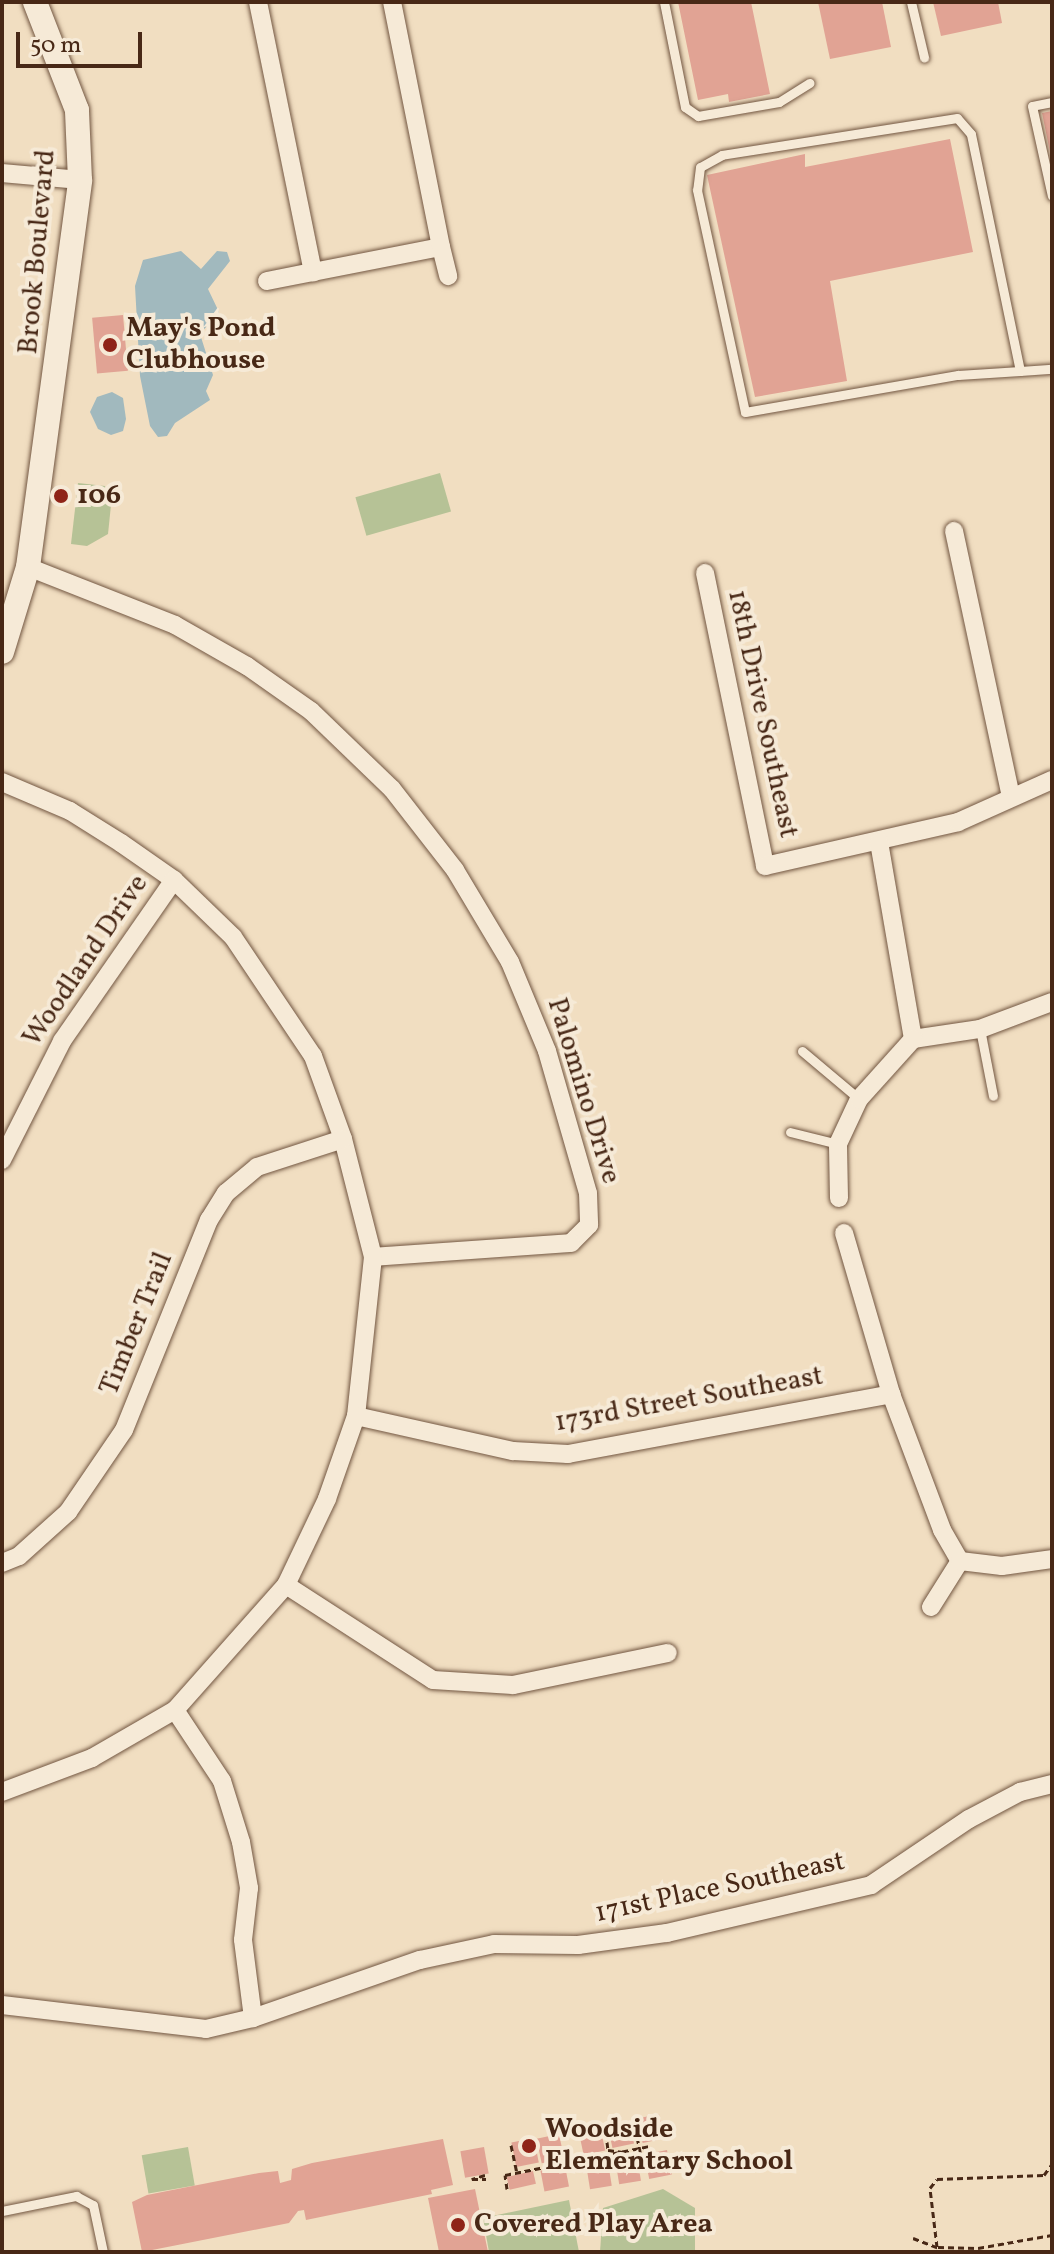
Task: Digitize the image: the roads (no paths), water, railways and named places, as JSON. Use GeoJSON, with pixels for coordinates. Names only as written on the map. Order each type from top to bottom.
{"type":"FeatureCollection","features":[{"type":"Feature","properties":{"kind":"street","name":"Brook Boulevard"},"geometry":{"type":"LineString","coordinates":[[3,644],[28,567],[80,180],[77,110],[35,2]]}},
{"type":"Feature","properties":{"kind":"street"},"geometry":{"type":"LineString","coordinates":[[258,2],[313,272]]}},
{"type":"Feature","properties":{"kind":"street"},"geometry":{"type":"LineString","coordinates":[[392,2],[448,276]]}},
{"type":"Feature","properties":{"kind":"street"},"geometry":{"type":"LineString","coordinates":[[2,173],[80,180]]}},
{"type":"Feature","properties":{"kind":"street"},"geometry":{"type":"LineString","coordinates":[[267,281],[441,247]]}},
{"type":"Feature","properties":{"kind":"street"},"geometry":{"type":"LineString","coordinates":[[954,531],[1011,797]]}},
{"type":"Feature","properties":{"kind":"street","name":"Palomino Drive"},"geometry":{"type":"LineString","coordinates":[[28,567],[175,625],[247,666],[311,711],[392,789],[455,870],[510,962],[547,1051],[588,1193],[589,1225],[571,1243],[373,1257]]}},
{"type":"Feature","properties":{"kind":"street","name":"18th Drive Southeast"},"geometry":{"type":"LineString","coordinates":[[705,573],[765,866],[879,842]]}},
{"type":"Feature","properties":{"kind":"street"},"geometry":{"type":"LineString","coordinates":[[913,1039],[879,842],[958,822],[1052,780]]}},
{"type":"Feature","properties":{"kind":"street"},"geometry":{"type":"LineString","coordinates":[[2,782],[70,811],[174,880],[233,937],[273,991],[313,1056],[343,1139],[373,1257],[356,1416],[327,1499],[286,1585],[175,1710],[92,1758],[2,1792]]}},
{"type":"Feature","properties":{"kind":"street","name":"Woodland Drive"},"geometry":{"type":"LineString","coordinates":[[2,1160],[62,1041],[174,880]]}},
{"type":"Feature","properties":{"kind":"street"},"geometry":{"type":"LineString","coordinates":[[839,1198],[838,1144],[859,1099],[913,1039],[980,1029],[1052,1002]]}},
{"type":"Feature","properties":{"kind":"street","name":"Timber Trail"},"geometry":{"type":"LineString","coordinates":[[2,1563],[19,1556],[68,1512],[124,1430],[209,1220],[226,1193],[257,1167],[343,1139]]}},
{"type":"Feature","properties":{"kind":"street"},"geometry":{"type":"LineString","coordinates":[[844,1233],[891,1394],[942,1530],[960,1561]]}},
{"type":"Feature","properties":{"kind":"street","name":"173rd Street Southeast"},"geometry":{"type":"LineString","coordinates":[[356,1416],[513,1451],[568,1454],[891,1394]]}},
{"type":"Feature","properties":{"kind":"street"},"geometry":{"type":"LineString","coordinates":[[960,1561],[1002,1566],[1052,1559]]}},
{"type":"Feature","properties":{"kind":"street"},"geometry":{"type":"LineString","coordinates":[[931,1607],[960,1561]]}},
{"type":"Feature","properties":{"kind":"street"},"geometry":{"type":"LineString","coordinates":[[286,1585],[433,1680],[513,1685],[668,1653]]}},
{"type":"Feature","properties":{"kind":"street"},"geometry":{"type":"LineString","coordinates":[[175,1710],[222,1781],[241,1842],[249,1888],[243,1940],[253,2018]]}},
{"type":"Feature","properties":{"kind":"street","name":"171st Place Southeast"},"geometry":{"type":"LineString","coordinates":[[2,2005],[160,2027],[206,2029],[253,2018],[420,1960],[494,1944],[578,1945],[667,1933],[871,1885],[969,1819],[1020,1792],[1052,1784]]}},
{"type":"Feature","properties":{"kind":"lane"},"geometry":{"type":"LineString","coordinates":[[664,2],[685,107],[698,116],[779,102],[809,83]]}},
{"type":"Feature","properties":{"kind":"lane"},"geometry":{"type":"LineString","coordinates":[[911,2],[924,57]]}},
{"type":"Feature","properties":{"kind":"lane"},"geometry":{"type":"LineString","coordinates":[[1052,102],[1032,106],[1052,196]]}},
{"type":"Feature","properties":{"kind":"lane"},"geometry":{"type":"LineString","coordinates":[[1020,371],[971,134],[957,118],[722,155],[700,167],[697,190],[745,412],[958,375],[1052,369]]}},
{"type":"Feature","properties":{"kind":"lane"},"geometry":{"type":"LineString","coordinates":[[980,1029],[993,1096]]}},
{"type":"Feature","properties":{"kind":"lane"},"geometry":{"type":"LineString","coordinates":[[802,1051],[859,1099]]}},
{"type":"Feature","properties":{"kind":"lane"},"geometry":{"type":"LineString","coordinates":[[790,1132],[838,1144]]}},
{"type":"Feature","properties":{"kind":"lane"},"geometry":{"type":"LineString","coordinates":[[2,2211],[76,2196],[93,2205],[103,2252]]}},
{"type":"Feature","properties":{"kind":"water"},"geometry":{"type":"Polygon","coordinates":[[[181,251],[201,269],[217,251],[227,252],[230,261],[208,289],[219,312],[200,334],[213,375],[206,391],[210,400],[175,423],[167,436],[158,437],[150,426],[140,376],[135,286],[143,260],[181,251]]]}},
{"type":"Feature","properties":{"kind":"water"},"geometry":{"type":"Polygon","coordinates":[[[112,392],[123,398],[126,419],[123,431],[111,435],[98,429],[90,412],[97,397],[112,392]]]}},
{"type":"Feature","properties":{"kind":"place","name":"May's Pond Clubhouse"},"geometry":{"type":"Point","coordinates":[110,345]}},
{"type":"Feature","properties":{"kind":"place","name":"106"},"geometry":{"type":"Point","coordinates":[61,496]}},
{"type":"Feature","properties":{"kind":"place","name":"Woodside Elementary School"},"geometry":{"type":"Point","coordinates":[529,2146]}},
{"type":"Feature","properties":{"kind":"place","name":"Covered Play Area"},"geometry":{"type":"Point","coordinates":[458,2225]}}]}
